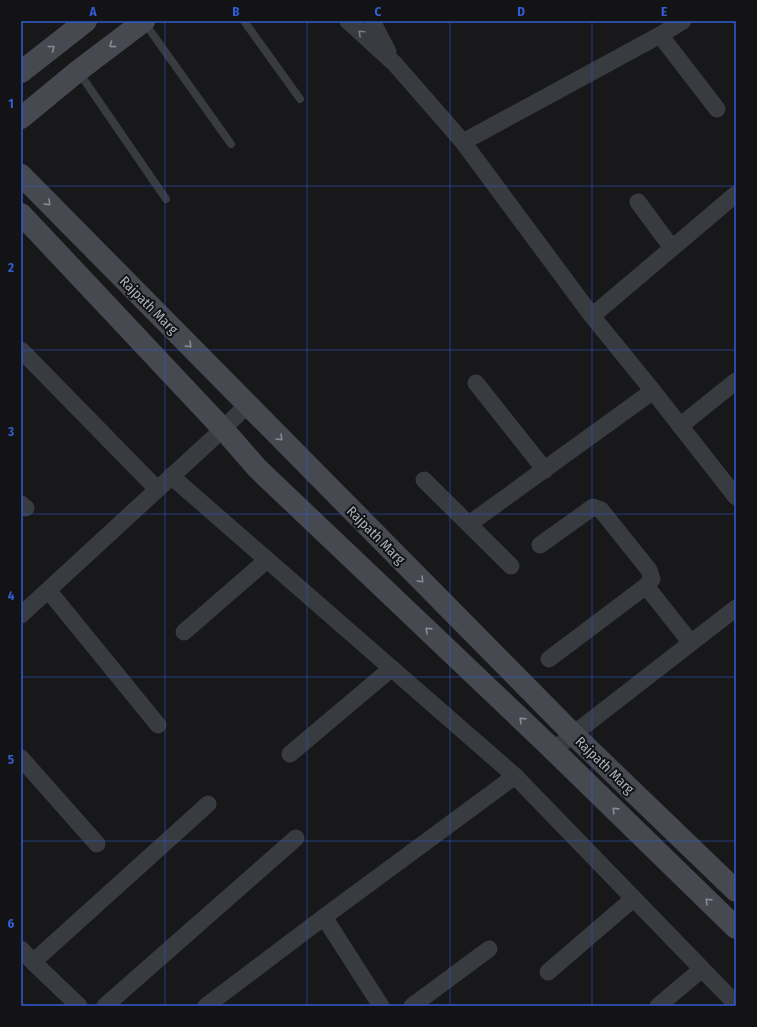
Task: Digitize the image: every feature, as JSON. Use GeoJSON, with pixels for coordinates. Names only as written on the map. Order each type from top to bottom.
{"type":"FeatureCollection","features":[{"type":"Feature","properties":{"kind":"main road"},"geometry":{"type":"LineString","coordinates":[[21,72],[86,21]]}},
{"type":"Feature","properties":{"kind":"main road"},"geometry":{"type":"LineString","coordinates":[[21,118],[78,71],[143,21]]}},
{"type":"Feature","properties":{"kind":"main road","name":"Rajpath Marg"},"geometry":{"type":"LineString","coordinates":[[21,175],[573,734],[736,891]]}},
{"type":"Feature","properties":{"kind":"main road","name":"Rajpath Marg"},"geometry":{"type":"LineString","coordinates":[[21,214],[223,429],[258,469],[553,750],[736,928]]}},
{"type":"Feature","properties":{"kind":"street"},"geometry":{"type":"LineString","coordinates":[[348,21],[395,64],[463,142],[592,316],[654,391],[736,497]]}},
{"type":"Feature","properties":{"kind":"street"},"geometry":{"type":"LineString","coordinates":[[372,21],[395,64]]}},
{"type":"Feature","properties":{"kind":"street"},"geometry":{"type":"LineString","coordinates":[[463,142],[683,21]]}},
{"type":"Feature","properties":{"kind":"street"},"geometry":{"type":"LineString","coordinates":[[660,35],[717,109]]}},
{"type":"Feature","properties":{"kind":"street"},"geometry":{"type":"LineString","coordinates":[[592,316],[736,194]]}},
{"type":"Feature","properties":{"kind":"street"},"geometry":{"type":"LineString","coordinates":[[638,202],[672,248]]}},
{"type":"Feature","properties":{"kind":"street"},"geometry":{"type":"LineString","coordinates":[[21,350],[157,490]]}},
{"type":"Feature","properties":{"kind":"street"},"geometry":{"type":"LineString","coordinates":[[680,426],[736,381]]}},
{"type":"Feature","properties":{"kind":"street"},"geometry":{"type":"LineString","coordinates":[[476,383],[546,470]]}},
{"type":"Feature","properties":{"kind":"street"},"geometry":{"type":"LineString","coordinates":[[469,524],[654,391]]}},
{"type":"Feature","properties":{"kind":"street"},"geometry":{"type":"LineString","coordinates":[[21,615],[223,429],[247,405]]}},
{"type":"Feature","properties":{"kind":"street"},"geometry":{"type":"LineString","coordinates":[[171,476],[514,776],[736,1004]]}},
{"type":"Feature","properties":{"kind":"street"},"geometry":{"type":"LineString","coordinates":[[424,480],[512,566]]}},
{"type":"Feature","properties":{"kind":"street"},"geometry":{"type":"LineString","coordinates":[[540,545],[593,507],[601,510],[649,570],[652,579],[646,586],[549,660]]}},
{"type":"Feature","properties":{"kind":"street"},"geometry":{"type":"LineString","coordinates":[[184,632],[267,560]]}},
{"type":"Feature","properties":{"kind":"street"},"geometry":{"type":"LineString","coordinates":[[646,586],[691,643]]}},
{"type":"Feature","properties":{"kind":"street"},"geometry":{"type":"LineString","coordinates":[[48,590],[158,725]]}},
{"type":"Feature","properties":{"kind":"street"},"geometry":{"type":"LineString","coordinates":[[553,750],[736,608]]}},
{"type":"Feature","properties":{"kind":"street"},"geometry":{"type":"LineString","coordinates":[[290,754],[392,668]]}},
{"type":"Feature","properties":{"kind":"street"},"geometry":{"type":"LineString","coordinates":[[21,758],[97,844]]}},
{"type":"Feature","properties":{"kind":"street"},"geometry":{"type":"LineString","coordinates":[[206,1006],[324,916],[514,776]]}},
{"type":"Feature","properties":{"kind":"street"},"geometry":{"type":"LineString","coordinates":[[33,962],[208,804]]}},
{"type":"Feature","properties":{"kind":"street"},"geometry":{"type":"LineString","coordinates":[[105,1006],[296,838]]}},
{"type":"Feature","properties":{"kind":"street"},"geometry":{"type":"LineString","coordinates":[[548,972],[633,899]]}},
{"type":"Feature","properties":{"kind":"street"},"geometry":{"type":"LineString","coordinates":[[324,916],[381,1006]]}},
{"type":"Feature","properties":{"kind":"street"},"geometry":{"type":"LineString","coordinates":[[21,949],[79,1006]]}},
{"type":"Feature","properties":{"kind":"street"},"geometry":{"type":"LineString","coordinates":[[412,1006],[489,950]]}},
{"type":"Feature","properties":{"kind":"street"},"geometry":{"type":"LineString","coordinates":[[658,1006],[702,969]]}},
{"type":"Feature","properties":{"kind":"lane"},"geometry":{"type":"LineString","coordinates":[[143,21],[231,144]]}},
{"type":"Feature","properties":{"kind":"lane"},"geometry":{"type":"LineString","coordinates":[[244,21],[300,99]]}},
{"type":"Feature","properties":{"kind":"lane"},"geometry":{"type":"LineString","coordinates":[[78,71],[166,199]]}}]}
